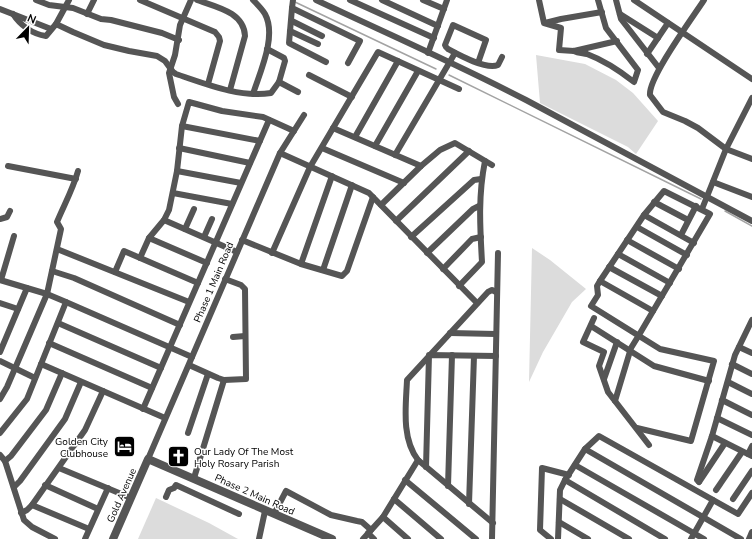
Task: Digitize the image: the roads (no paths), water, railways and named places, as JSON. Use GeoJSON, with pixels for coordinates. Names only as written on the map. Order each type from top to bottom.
{"type":"FeatureCollection","features":[{"type":"Feature","properties":{"kind":"street"},"geometry":{"type":"LineString","coordinates":[[36,0],[68,3],[87,14],[101,19],[113,18],[162,33],[179,40]]}},
{"type":"Feature","properties":{"kind":"street"},"geometry":{"type":"LineString","coordinates":[[87,14],[94,0]]}},
{"type":"Feature","properties":{"kind":"street"},"geometry":{"type":"LineString","coordinates":[[140,0],[215,32],[219,36],[220,41],[208,84]]}},
{"type":"Feature","properties":{"kind":"street"},"geometry":{"type":"LineString","coordinates":[[178,104],[174,97],[169,80],[169,73],[179,40],[180,25],[191,0]]}},
{"type":"Feature","properties":{"kind":"street"},"geometry":{"type":"LineString","coordinates":[[197,0],[235,15],[245,29],[245,36],[230,90]]}},
{"type":"Feature","properties":{"kind":"street"},"geometry":{"type":"LineString","coordinates":[[253,0],[265,15],[270,29],[267,49],[253,94]]}},
{"type":"Feature","properties":{"kind":"street"},"geometry":{"type":"LineString","coordinates":[[316,0],[526,101],[752,221]]}},
{"type":"Feature","properties":{"kind":"street"},"geometry":{"type":"LineString","coordinates":[[350,0],[434,38]]}},
{"type":"Feature","properties":{"kind":"street"},"geometry":{"type":"LineString","coordinates":[[382,0],[438,26]]}},
{"type":"Feature","properties":{"kind":"street"},"geometry":{"type":"LineString","coordinates":[[424,0],[444,9]]}},
{"type":"Feature","properties":{"kind":"street"},"geometry":{"type":"LineString","coordinates":[[428,53],[447,0]]}},
{"type":"Feature","properties":{"kind":"street"},"geometry":{"type":"LineString","coordinates":[[539,0],[544,23]]}},
{"type":"Feature","properties":{"kind":"street"},"geometry":{"type":"LineString","coordinates":[[544,23],[561,28],[559,50],[587,54],[621,72],[634,82],[638,70],[606,28],[598,0]]}},
{"type":"Feature","properties":{"kind":"street"},"geometry":{"type":"LineString","coordinates":[[616,0],[621,19],[659,68]]}},
{"type":"Feature","properties":{"kind":"street"},"geometry":{"type":"LineString","coordinates":[[634,0],[752,79]]}},
{"type":"Feature","properties":{"kind":"street"},"geometry":{"type":"LineString","coordinates":[[704,0],[659,68],[649,92],[650,96],[663,112],[698,128],[726,149],[752,159]]}},
{"type":"Feature","properties":{"kind":"street"},"geometry":{"type":"LineString","coordinates":[[0,9],[13,14],[20,24],[46,36],[56,24],[68,3]]}},
{"type":"Feature","properties":{"kind":"street"},"geometry":{"type":"LineString","coordinates":[[326,62],[290,44],[289,41],[293,4],[360,41],[348,63]]}},
{"type":"Feature","properties":{"kind":"street"},"geometry":{"type":"LineString","coordinates":[[265,15],[272,10]]}},
{"type":"Feature","properties":{"kind":"street"},"geometry":{"type":"LineString","coordinates":[[544,23],[602,12]]}},
{"type":"Feature","properties":{"kind":"street"},"geometry":{"type":"LineString","coordinates":[[620,14],[658,38]]}},
{"type":"Feature","properties":{"kind":"street"},"geometry":{"type":"LineString","coordinates":[[292,20],[322,36]]}},
{"type":"Feature","properties":{"kind":"street"},"geometry":{"type":"LineString","coordinates":[[648,54],[668,23]]}},
{"type":"Feature","properties":{"kind":"street"},"geometry":{"type":"LineString","coordinates":[[56,24],[104,45],[156,56],[165,61],[176,74],[230,90],[253,94],[271,93],[279,82],[285,61],[284,58],[267,49]]}},
{"type":"Feature","properties":{"kind":"street"},"geometry":{"type":"LineString","coordinates":[[478,63],[486,40],[453,25],[445,45],[455,53],[478,63],[497,66],[502,57]]}},
{"type":"Feature","properties":{"kind":"street"},"geometry":{"type":"LineString","coordinates":[[290,31],[318,44]]}},
{"type":"Feature","properties":{"kind":"street"},"geometry":{"type":"LineString","coordinates":[[574,51],[617,41]]}},
{"type":"Feature","properties":{"kind":"street"},"geometry":{"type":"LineString","coordinates":[[272,253],[310,167],[378,52],[459,89]]}},
{"type":"Feature","properties":{"kind":"street"},"geometry":{"type":"LineString","coordinates":[[395,154],[455,53]]}},
{"type":"Feature","properties":{"kind":"street"},"geometry":{"type":"LineString","coordinates":[[355,137],[398,61]]}},
{"type":"Feature","properties":{"kind":"street"},"geometry":{"type":"LineString","coordinates":[[375,146],[418,71]]}},
{"type":"Feature","properties":{"kind":"street"},"geometry":{"type":"LineString","coordinates":[[309,75],[352,97]]}},
{"type":"Feature","properties":{"kind":"street"},"geometry":{"type":"LineString","coordinates":[[279,82],[298,92]]}},
{"type":"Feature","properties":{"kind":"street"},"geometry":{"type":"LineString","coordinates":[[702,210],[726,149],[751,101]]}},
{"type":"Feature","properties":{"kind":"street"},"geometry":{"type":"LineString","coordinates":[[140,258],[149,238],[170,210],[177,171],[182,126],[189,102],[222,111],[269,120],[294,130]]}},
{"type":"Feature","properties":{"kind":"street","name":"Phase 1 Main Road"},"geometry":{"type":"LineString","coordinates":[[148,459],[280,153],[304,115]]}},
{"type":"Feature","properties":{"kind":"street"},"geometry":{"type":"LineString","coordinates":[[143,409],[269,120]]}},
{"type":"Feature","properties":{"kind":"street"},"geometry":{"type":"LineString","coordinates":[[182,126],[260,141]]}},
{"type":"Feature","properties":{"kind":"street"},"geometry":{"type":"LineString","coordinates":[[333,128],[421,166]]}},
{"type":"Feature","properties":{"kind":"street"},"geometry":{"type":"LineString","coordinates":[[381,205],[421,166],[440,150],[455,142],[492,165]]}},
{"type":"Feature","properties":{"kind":"street"},"geometry":{"type":"LineString","coordinates":[[180,148],[250,163]]}},
{"type":"Feature","properties":{"kind":"street"},"geometry":{"type":"LineString","coordinates":[[322,148],[404,183]]}},
{"type":"Feature","properties":{"kind":"street"},"geometry":{"type":"LineString","coordinates":[[396,222],[469,151]]}},
{"type":"Feature","properties":{"kind":"street"},"geometry":{"type":"LineString","coordinates":[[280,153],[369,193],[477,303]]}},
{"type":"Feature","properties":{"kind":"street"},"geometry":{"type":"LineString","coordinates":[[459,286],[482,262],[479,206],[481,179],[485,161]]}},
{"type":"Feature","properties":{"kind":"street"},"geometry":{"type":"LineString","coordinates":[[8,166],[76,179]]}},
{"type":"Feature","properties":{"kind":"street"},"geometry":{"type":"LineString","coordinates":[[0,399],[7,387],[47,294],[62,229],[57,222],[78,171]]}},
{"type":"Feature","properties":{"kind":"street"},"geometry":{"type":"LineString","coordinates":[[177,171],[242,183]]}},
{"type":"Feature","properties":{"kind":"street"},"geometry":{"type":"LineString","coordinates":[[301,264],[332,176]]}},
{"type":"Feature","properties":{"kind":"street"},"geometry":{"type":"LineString","coordinates":[[412,237],[474,180],[481,179]]}},
{"type":"Feature","properties":{"kind":"street"},"geometry":{"type":"LineString","coordinates":[[713,182],[752,197]]}},
{"type":"Feature","properties":{"kind":"street"},"geometry":{"type":"LineString","coordinates":[[323,270],[352,185]]}},
{"type":"Feature","properties":{"kind":"street"},"geometry":{"type":"LineString","coordinates":[[615,401],[630,351],[639,335],[653,311],[679,269],[710,214],[664,190],[644,215],[600,280],[597,286],[598,296],[591,306],[639,335],[660,349],[714,361],[692,441],[637,428]]}},
{"type":"Feature","properties":{"kind":"street"},"geometry":{"type":"LineString","coordinates":[[173,193],[232,204]]}},
{"type":"Feature","properties":{"kind":"street"},"geometry":{"type":"LineString","coordinates":[[242,240],[301,264],[342,276],[347,271],[373,197]]}},
{"type":"Feature","properties":{"kind":"street"},"geometry":{"type":"LineString","coordinates":[[654,202],[688,220]]}},
{"type":"Feature","properties":{"kind":"street"},"geometry":{"type":"LineString","coordinates":[[427,253],[473,209],[479,206]]}},
{"type":"Feature","properties":{"kind":"street"},"geometry":{"type":"LineString","coordinates":[[681,235],[696,206]]}},
{"type":"Feature","properties":{"kind":"street"},"geometry":{"type":"LineString","coordinates":[[185,229],[194,210]]}},
{"type":"Feature","properties":{"kind":"street"},"geometry":{"type":"LineString","coordinates":[[0,219],[6,217],[10,211]]}},
{"type":"Feature","properties":{"kind":"street"},"geometry":{"type":"LineString","coordinates":[[644,215],[694,243]]}},
{"type":"Feature","properties":{"kind":"street"},"geometry":{"type":"LineString","coordinates":[[204,237],[212,218]]}},
{"type":"Feature","properties":{"kind":"street"},"geometry":{"type":"LineString","coordinates":[[164,220],[237,252]]}},
{"type":"Feature","properties":{"kind":"street"},"geometry":{"type":"LineString","coordinates":[[637,227],[687,255]]}},
{"type":"Feature","properties":{"kind":"street"},"geometry":{"type":"LineString","coordinates":[[14,236],[1,280],[47,294],[192,357]]}},
{"type":"Feature","properties":{"kind":"street"},"geometry":{"type":"LineString","coordinates":[[443,269],[472,239],[481,237]]}},
{"type":"Feature","properties":{"kind":"street"},"geometry":{"type":"LineString","coordinates":[[149,238],[207,263]]}},
{"type":"Feature","properties":{"kind":"street"},"geometry":{"type":"LineString","coordinates":[[627,240],[679,269]]}},
{"type":"Feature","properties":{"kind":"street"},"geometry":{"type":"LineString","coordinates":[[57,249],[189,302]]}},
{"type":"Feature","properties":{"kind":"street"},"geometry":{"type":"LineString","coordinates":[[115,272],[124,251],[198,283]]}},
{"type":"Feature","properties":{"kind":"street"},"geometry":{"type":"LineString","coordinates":[[492,539],[498,253]]}},
{"type":"Feature","properties":{"kind":"street"},"geometry":{"type":"LineString","coordinates":[[618,254],[670,283]]}},
{"type":"Feature","properties":{"kind":"street"},"geometry":{"type":"LineString","coordinates":[[609,267],[662,296]]}},
{"type":"Feature","properties":{"kind":"street"},"geometry":{"type":"LineString","coordinates":[[52,271],[74,278],[180,325]]}},
{"type":"Feature","properties":{"kind":"street"},"geometry":{"type":"LineString","coordinates":[[189,365],[224,380],[246,379],[245,289],[241,285],[225,279]]}},
{"type":"Feature","properties":{"kind":"street"},"geometry":{"type":"LineString","coordinates":[[600,280],[653,311]]}},
{"type":"Feature","properties":{"kind":"street"},"geometry":{"type":"LineString","coordinates":[[0,352],[27,288]]}},
{"type":"Feature","properties":{"kind":"street"},"geometry":{"type":"LineString","coordinates":[[493,523],[414,456],[406,432],[407,380],[490,290],[496,292]]}},
{"type":"Feature","properties":{"kind":"street"},"geometry":{"type":"LineString","coordinates":[[0,433],[26,399],[66,302]]}},
{"type":"Feature","properties":{"kind":"street"},"geometry":{"type":"LineString","coordinates":[[0,303],[18,309]]}},
{"type":"Feature","properties":{"kind":"street"},"geometry":{"type":"LineString","coordinates":[[594,318],[583,342],[604,352],[599,366],[608,392],[649,445]]}},
{"type":"Feature","properties":{"kind":"street"},"geometry":{"type":"LineString","coordinates":[[725,443],[699,482],[696,480],[712,436],[732,364],[739,347],[750,331],[752,320]]}},
{"type":"Feature","properties":{"kind":"street"},"geometry":{"type":"LineString","coordinates":[[58,323],[161,368]]}},
{"type":"Feature","properties":{"kind":"street"},"geometry":{"type":"LineString","coordinates":[[591,326],[654,366],[709,381]]}},
{"type":"Feature","properties":{"kind":"street"},"geometry":{"type":"LineString","coordinates":[[450,333],[496,334]]}},
{"type":"Feature","properties":{"kind":"street"},"geometry":{"type":"LineString","coordinates":[[233,337],[246,336]]}},
{"type":"Feature","properties":{"kind":"street"},"geometry":{"type":"LineString","coordinates":[[604,379],[617,342]]}},
{"type":"Feature","properties":{"kind":"street"},"geometry":{"type":"LineString","coordinates":[[49,343],[152,388]]}},
{"type":"Feature","properties":{"kind":"street"},"geometry":{"type":"LineString","coordinates":[[739,347],[752,353]]}},
{"type":"Feature","properties":{"kind":"street"},"geometry":{"type":"LineString","coordinates":[[429,355],[496,356]]}},
{"type":"Feature","properties":{"kind":"street"},"geometry":{"type":"LineString","coordinates":[[426,467],[429,355]]}},
{"type":"Feature","properties":{"kind":"street"},"geometry":{"type":"LineString","coordinates":[[448,486],[452,356]]}},
{"type":"Feature","properties":{"kind":"street"},"geometry":{"type":"LineString","coordinates":[[469,504],[474,356]]}},
{"type":"Feature","properties":{"kind":"street"},"geometry":{"type":"LineString","coordinates":[[0,361],[35,378]]}},
{"type":"Feature","properties":{"kind":"street"},"geometry":{"type":"LineString","coordinates":[[41,364],[165,418]]}},
{"type":"Feature","properties":{"kind":"street"},"geometry":{"type":"LineString","coordinates":[[732,364],[752,374]]}},
{"type":"Feature","properties":{"kind":"street"},"geometry":{"type":"LineString","coordinates":[[5,460],[11,456],[46,410],[62,373]]}},
{"type":"Feature","properties":{"kind":"street"},"geometry":{"type":"LineString","coordinates":[[188,433],[208,374]]}},
{"type":"Feature","properties":{"kind":"street"},"geometry":{"type":"LineString","coordinates":[[187,489],[193,478],[224,380]]}},
{"type":"Feature","properties":{"kind":"street"},"geometry":{"type":"LineString","coordinates":[[14,487],[65,419],[82,382]]}},
{"type":"Feature","properties":{"kind":"street"},"geometry":{"type":"LineString","coordinates":[[728,382],[752,394]]}},
{"type":"Feature","properties":{"kind":"street"},"geometry":{"type":"LineString","coordinates":[[0,384],[7,387]]}},
{"type":"Feature","properties":{"kind":"street"},"geometry":{"type":"LineString","coordinates":[[21,513],[27,510],[32,504],[85,430],[103,391]]}},
{"type":"Feature","properties":{"kind":"street"},"geometry":{"type":"LineString","coordinates":[[722,400],[752,415]]}},
{"type":"Feature","properties":{"kind":"street"},"geometry":{"type":"LineString","coordinates":[[717,418],[752,435]]}},
{"type":"Feature","properties":{"kind":"street"},"geometry":{"type":"LineString","coordinates":[[558,539],[560,490],[585,449],[599,436],[738,514],[749,502],[752,493]]}},
{"type":"Feature","properties":{"kind":"street"},"geometry":{"type":"LineString","coordinates":[[712,436],[747,454]]}},
{"type":"Feature","properties":{"kind":"street"},"geometry":{"type":"LineString","coordinates":[[716,490],[752,446]]}},
{"type":"Feature","properties":{"kind":"street"},"geometry":{"type":"LineString","coordinates":[[585,449],[742,539]]}},
{"type":"Feature","properties":{"kind":"street"},"geometry":{"type":"LineString","coordinates":[[0,455],[5,460],[21,513],[26,523],[55,539]]}},
{"type":"Feature","properties":{"kind":"street","name":"Phase 2 Main Road"},"geometry":{"type":"LineString","coordinates":[[148,459],[274,514],[321,537],[332,539]]}},
{"type":"Feature","properties":{"kind":"street","name":"Gold Avenue"},"geometry":{"type":"LineString","coordinates":[[113,539],[148,459]]}},
{"type":"Feature","properties":{"kind":"street"},"geometry":{"type":"LineString","coordinates":[[363,539],[383,516],[418,460]]}},
{"type":"Feature","properties":{"kind":"street"},"geometry":{"type":"LineString","coordinates":[[575,465],[692,536],[704,539]]}},
{"type":"Feature","properties":{"kind":"street"},"geometry":{"type":"LineString","coordinates":[[59,468],[130,498]]}},
{"type":"Feature","properties":{"kind":"street"},"geometry":{"type":"LineString","coordinates":[[552,539],[540,530],[542,468],[567,477],[666,539]]}},
{"type":"Feature","properties":{"kind":"street"},"geometry":{"type":"LineString","coordinates":[[733,499],[752,471]]}},
{"type":"Feature","properties":{"kind":"street"},"geometry":{"type":"LineString","coordinates":[[406,480],[476,539]]}},
{"type":"Feature","properties":{"kind":"street"},"geometry":{"type":"LineString","coordinates":[[166,498],[169,490],[174,488],[176,484],[239,514]]}},
{"type":"Feature","properties":{"kind":"street"},"geometry":{"type":"LineString","coordinates":[[45,486],[98,509]]}},
{"type":"Feature","properties":{"kind":"street"},"geometry":{"type":"LineString","coordinates":[[85,539],[108,488]]}},
{"type":"Feature","properties":{"kind":"street"},"geometry":{"type":"LineString","coordinates":[[274,514],[286,491],[331,515],[362,522],[374,539]]}},
{"type":"Feature","properties":{"kind":"street"},"geometry":{"type":"LineString","coordinates":[[394,499],[441,539]]}},
{"type":"Feature","properties":{"kind":"street"},"geometry":{"type":"LineString","coordinates":[[560,499],[629,539]]}},
{"type":"Feature","properties":{"kind":"street"},"geometry":{"type":"LineString","coordinates":[[692,536],[713,500]]}},
{"type":"Feature","properties":{"kind":"street"},"geometry":{"type":"LineString","coordinates":[[32,504],[89,529]]}},
{"type":"Feature","properties":{"kind":"street"},"geometry":{"type":"LineString","coordinates":[[259,539],[265,511]]}},
{"type":"Feature","properties":{"kind":"street"},"geometry":{"type":"LineString","coordinates":[[383,516],[408,539]]}},
{"type":"Feature","properties":{"kind":"street"},"geometry":{"type":"LineString","coordinates":[[558,522],[588,539]]}},
{"type":"Feature","properties":{"kind":"street"},"geometry":{"type":"LineString","coordinates":[[749,539],[752,532]]}},
{"type":"Feature","properties":{"kind":"waterway"},"geometry":{"type":"LineString","coordinates":[[295,2],[436,69]]}},
{"type":"Feature","properties":{"kind":"waterway"},"geometry":{"type":"LineString","coordinates":[[449,75],[701,199]]}},
{"type":"Feature","properties":{"kind":"waterway"},"geometry":{"type":"LineString","coordinates":[[725,211],[752,226]]}},
{"type":"Feature","properties":{"kind":"place","name":"Golden City Clubhouse"},"geometry":{"type":"Point","coordinates":[124,447]}},
{"type":"Feature","properties":{"kind":"place","name":"Our Lady Of The Most Holy Rosary Parish"},"geometry":{"type":"Point","coordinates":[179,457]}}]}
